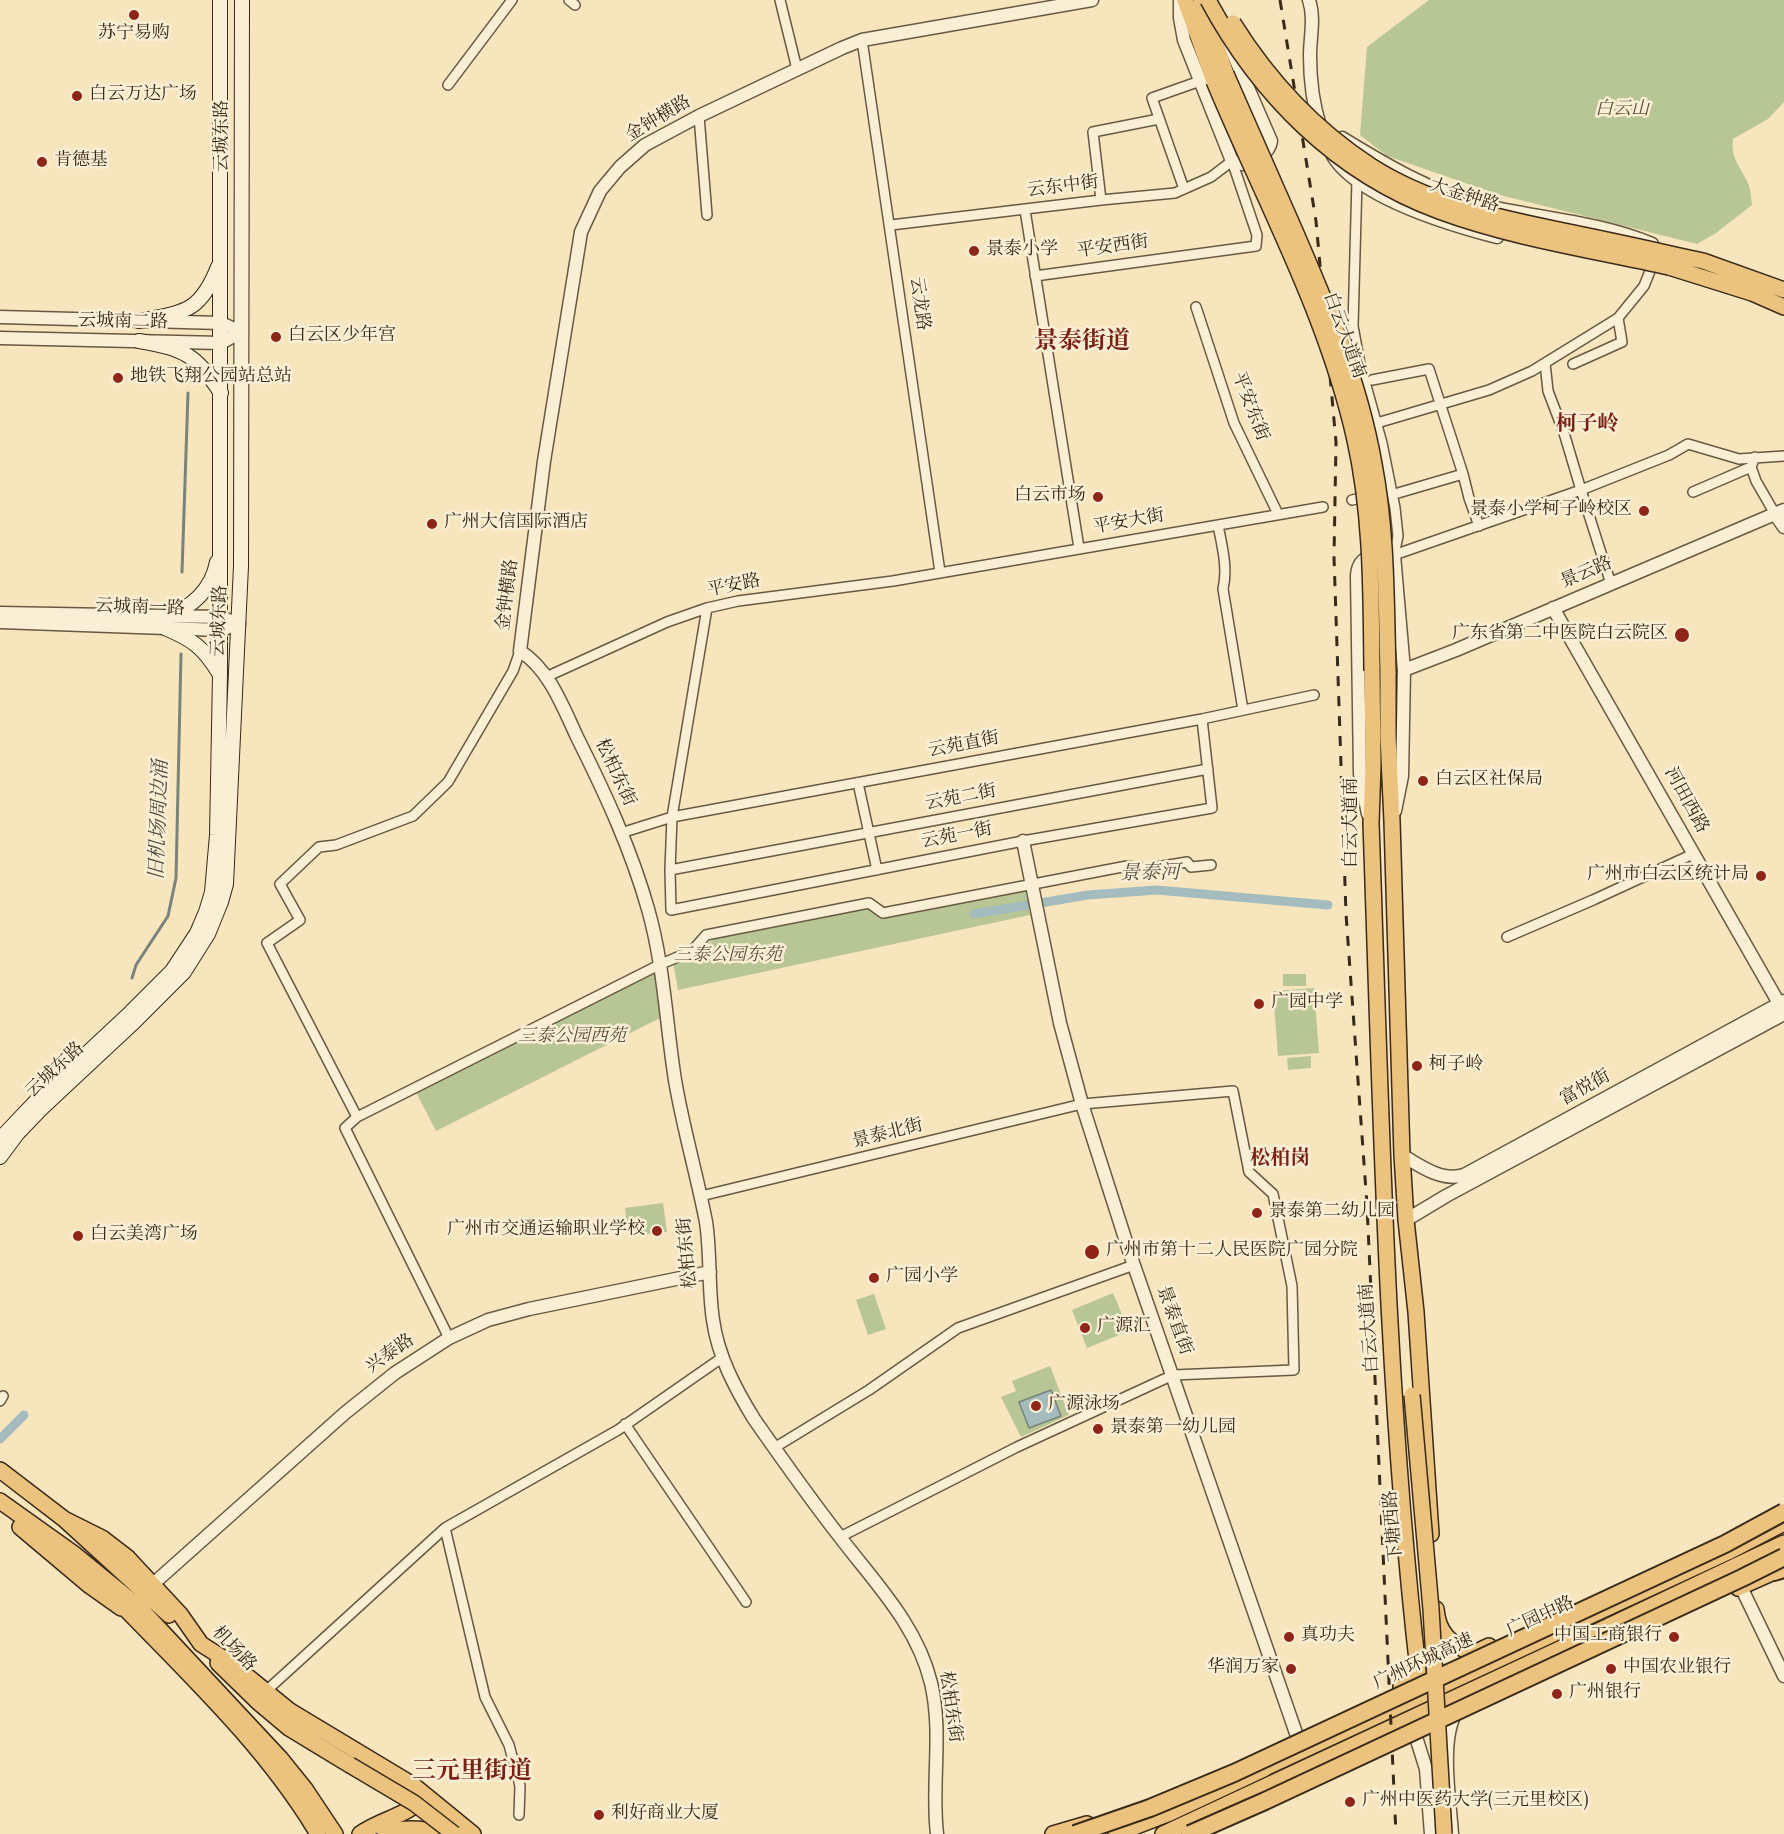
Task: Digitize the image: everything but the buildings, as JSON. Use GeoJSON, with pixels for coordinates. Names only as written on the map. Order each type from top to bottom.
{"type":"FeatureCollection","features":[{"type":"Feature","properties":{"kind":"highway","name":"广州环城高速"},"geometry":{"type":"LineString","coordinates":[[1075,1834],[1150,1808],[1234,1773],[1715,1549],[1784,1512]]}},
{"type":"Feature","properties":{"kind":"highway"},"geometry":{"type":"LineString","coordinates":[[1190,1834],[1784,1557]]}},
{"type":"Feature","properties":{"kind":"main road","name":"云城东路"},"geometry":{"type":"LineString","coordinates":[[0,1139],[38,1099],[165,979],[197,933],[206,912],[215,873],[220,674],[220,0]]}},
{"type":"Feature","properties":{"kind":"main road","name":"云城东路"},"geometry":{"type":"LineString","coordinates":[[0,1157],[25,1125],[177,980],[200,950],[215,919],[226,884],[241,566],[242,0]]}},
{"type":"Feature","properties":{"kind":"main road","name":"白云大道南"},"geometry":{"type":"LineString","coordinates":[[1185,0],[1213,78],[1320,325],[1346,404],[1359,459],[1369,524],[1380,671],[1388,736],[1402,1155],[1416,1312],[1437,1616],[1439,1627],[1447,1639],[1472,1654]]}},
{"type":"Feature","properties":{"kind":"main road","name":"白云大道南"},"geometry":{"type":"LineString","coordinates":[[1201,0],[1213,78]]}},
{"type":"Feature","properties":{"kind":"main road","name":"大金钟路"},"geometry":{"type":"LineString","coordinates":[[1214,3],[1241,55],[1281,104],[1311,135],[1366,176],[1415,201],[1471,221],[1672,261],[1784,308]]}},
{"type":"Feature","properties":{"kind":"main road"},"geometry":{"type":"LineString","coordinates":[[139,321],[192,308],[211,286],[221,260]]}},
{"type":"Feature","properties":{"kind":"main road","name":"大金钟路"},"geometry":{"type":"LineString","coordinates":[[1672,261],[1703,261],[1784,290]]}},
{"type":"Feature","properties":{"kind":"main road"},"geometry":{"type":"LineString","coordinates":[[139,341],[169,346],[189,356],[207,373],[220,393]]}},
{"type":"Feature","properties":{"kind":"main road"},"geometry":{"type":"LineString","coordinates":[[220,548],[216,569],[200,597],[166,622],[197,643],[220,674]]}},
{"type":"Feature","properties":{"kind":"main road"},"geometry":{"type":"LineString","coordinates":[[220,568],[231,576],[241,566]]}},
{"type":"Feature","properties":{"kind":"main road","name":"白云大道南"},"geometry":{"type":"LineString","coordinates":[[1380,671],[1371,823],[1388,1306],[1412,1621],[1419,1678]]}},
{"type":"Feature","properties":{"kind":"main road","name":"下塘西路"},"geometry":{"type":"LineString","coordinates":[[1385,1215],[1396,1275],[1433,1641],[1444,1834]]}},
{"type":"Feature","properties":{"kind":"main road","name":"下塘西路"},"geometry":{"type":"LineString","coordinates":[[1406,1220],[1408,1395],[1436,1834]]}},
{"type":"Feature","properties":{"kind":"main road","name":"机场路"},"geometry":{"type":"LineString","coordinates":[[0,1470],[64,1519],[201,1644],[241,1687],[273,1716],[306,1739],[414,1803],[454,1834]]}},
{"type":"Feature","properties":{"kind":"main road"},"geometry":{"type":"LineString","coordinates":[[0,1501],[73,1553],[139,1607],[286,1766],[334,1834]]}},
{"type":"Feature","properties":{"kind":"main road"},"geometry":{"type":"LineString","coordinates":[[1764,1534],[1784,1505]]}},
{"type":"Feature","properties":{"kind":"main road"},"geometry":{"type":"LineString","coordinates":[[1053,1834],[1116,1814],[1190,1785],[1738,1529],[1784,1505]]}},
{"type":"Feature","properties":{"kind":"main road"},"geometry":{"type":"LineString","coordinates":[[0,1508],[90,1586],[131,1614]]}},
{"type":"Feature","properties":{"kind":"main road"},"geometry":{"type":"LineString","coordinates":[[64,1519],[85,1528],[116,1548],[180,1614],[201,1644],[231,1663],[290,1711],[399,1776],[473,1834]]}},
{"type":"Feature","properties":{"kind":"main road","name":"广园中路"},"geometry":{"type":"LineString","coordinates":[[1116,1834],[1170,1813],[1784,1523]]}},
{"type":"Feature","properties":{"kind":"main road","name":"广园中路"},"geometry":{"type":"LineString","coordinates":[[1163,1834],[1784,1543]]}},
{"type":"Feature","properties":{"kind":"main road"},"geometry":{"type":"LineString","coordinates":[[73,1553],[250,1742],[291,1792],[318,1834]]}},
{"type":"Feature","properties":{"kind":"main road"},"geometry":{"type":"LineString","coordinates":[[1781,1570],[1784,1557]]}},
{"type":"Feature","properties":{"kind":"main road"},"geometry":{"type":"LineString","coordinates":[[1724,1573],[1781,1570]]}},
{"type":"Feature","properties":{"kind":"main road"},"geometry":{"type":"LineString","coordinates":[[1206,1834],[1781,1570]]}},
{"type":"Feature","properties":{"kind":"main road"},"geometry":{"type":"LineString","coordinates":[[1412,1621],[1425,1626],[1437,1616]]}},
{"type":"Feature","properties":{"kind":"main road"},"geometry":{"type":"LineString","coordinates":[[1534,1625],[1579,1621]]}},
{"type":"Feature","properties":{"kind":"main road"},"geometry":{"type":"LineString","coordinates":[[1611,1625],[1653,1628]]}},
{"type":"Feature","properties":{"kind":"main road"},"geometry":{"type":"LineString","coordinates":[[1516,1691],[1539,1658]]}},
{"type":"Feature","properties":{"kind":"main road"},"geometry":{"type":"LineString","coordinates":[[1264,1769],[1298,1736]]}},
{"type":"Feature","properties":{"kind":"main road"},"geometry":{"type":"LineString","coordinates":[[1190,1785],[1226,1786]]}},
{"type":"Feature","properties":{"kind":"main road"},"geometry":{"type":"LineString","coordinates":[[1270,1785],[1306,1789]]}},
{"type":"Feature","properties":{"kind":"main road"},"geometry":{"type":"LineString","coordinates":[[360,1834],[382,1820],[416,1807],[426,1795]]}},
{"type":"Feature","properties":{"kind":"main road"},"geometry":{"type":"LineString","coordinates":[[385,1834],[414,1829],[441,1834]]}},
{"type":"Feature","properties":{"kind":"street"},"geometry":{"type":"LineString","coordinates":[[448,85],[512,0]]}},
{"type":"Feature","properties":{"kind":"street"},"geometry":{"type":"LineString","coordinates":[[780,0],[797,69]]}},
{"type":"Feature","properties":{"kind":"street","name":"金钟横路"},"geometry":{"type":"LineString","coordinates":[[520,651],[544,460],[581,232],[600,190],[620,166],[645,145],[699,116],[862,40],[1092,0]]}},
{"type":"Feature","properties":{"kind":"street"},"geometry":{"type":"LineString","coordinates":[[1180,0],[1181,29],[1213,78],[1232,161],[1242,164],[1266,153],[1271,141],[1214,3]]}},
{"type":"Feature","properties":{"kind":"street"},"geometry":{"type":"LineString","coordinates":[[1309,0],[1312,21],[1310,56],[1315,110],[1325,143],[1336,162],[1357,180],[1406,207],[1432,218],[1521,243],[1642,266],[1672,261]]}},
{"type":"Feature","properties":{"kind":"street","name":"云龙路"},"geometry":{"type":"LineString","coordinates":[[862,40],[891,225],[940,572]]}},
{"type":"Feature","properties":{"kind":"street"},"geometry":{"type":"LineString","coordinates":[[1184,189],[1152,98],[1213,78]]}},
{"type":"Feature","properties":{"kind":"street"},"geometry":{"type":"LineString","coordinates":[[1315,110],[1321,120],[1336,134],[1365,152],[1405,174],[1452,195],[1481,204],[1623,234],[1650,243],[1672,261]]}},
{"type":"Feature","properties":{"kind":"street"},"geometry":{"type":"LineString","coordinates":[[699,116],[707,215]]}},
{"type":"Feature","properties":{"kind":"street"},"geometry":{"type":"LineString","coordinates":[[1101,200],[1093,132],[1159,119]]}},
{"type":"Feature","properties":{"kind":"street","name":"云东中街"},"geometry":{"type":"LineString","coordinates":[[891,225],[1175,193],[1211,177],[1232,161]]}},
{"type":"Feature","properties":{"kind":"street","name":"平安西街"},"geometry":{"type":"LineString","coordinates":[[1035,276],[1256,246],[1257,235],[1232,161]]}},
{"type":"Feature","properties":{"kind":"street"},"geometry":{"type":"LineString","coordinates":[[1357,180],[1353,326],[1360,364],[1395,492],[1398,536],[1394,555],[1404,670],[1402,776],[1392,821]]}},
{"type":"Feature","properties":{"kind":"street"},"geometry":{"type":"LineString","coordinates":[[1025,210],[1079,548]]}},
{"type":"Feature","properties":{"kind":"street"},"geometry":{"type":"LineString","coordinates":[[1377,423],[1489,390],[1532,371],[1618,318],[1644,286],[1652,266]]}},
{"type":"Feature","properties":{"kind":"street","name":"平安东街"},"geometry":{"type":"LineString","coordinates":[[1196,307],[1234,423],[1278,514]]}},
{"type":"Feature","properties":{"kind":"street","name":"云城南二路"},"geometry":{"type":"LineString","coordinates":[[0,316],[221,323]]}},
{"type":"Feature","properties":{"kind":"street"},"geometry":{"type":"LineString","coordinates":[[1573,364],[1622,342],[1618,318]]}},
{"type":"Feature","properties":{"kind":"street"},"geometry":{"type":"LineString","coordinates":[[111,341],[121,332],[121,325],[113,320]]}},
{"type":"Feature","properties":{"kind":"street"},"geometry":{"type":"LineString","coordinates":[[221,323],[242,332]]}},
{"type":"Feature","properties":{"kind":"street","name":"云城南二路"},"geometry":{"type":"LineString","coordinates":[[0,338],[221,343],[242,332]]}},
{"type":"Feature","properties":{"kind":"street"},"geometry":{"type":"LineString","coordinates":[[1545,363],[1548,391],[1564,433],[1611,584]]}},
{"type":"Feature","properties":{"kind":"street"},"geometry":{"type":"LineString","coordinates":[[1372,380],[1429,369],[1463,474],[1468,498],[1479,526]]}},
{"type":"Feature","properties":{"kind":"street"},"geometry":{"type":"LineString","coordinates":[[1371,823],[1360,774],[1357,571],[1364,559],[1372,555],[1394,555],[1581,490],[1669,455],[1688,444],[1739,459],[1784,456]]}},
{"type":"Feature","properties":{"kind":"street"},"geometry":{"type":"LineString","coordinates":[[1755,457],[1751,467],[1756,481],[1780,512],[1784,526]]}},
{"type":"Feature","properties":{"kind":"street"},"geometry":{"type":"LineString","coordinates":[[1693,492],[1751,467]]}},
{"type":"Feature","properties":{"kind":"street"},"geometry":{"type":"LineString","coordinates":[[1352,500],[1395,492],[1463,474]]}},
{"type":"Feature","properties":{"kind":"street","name":"平安大街"},"geometry":{"type":"LineString","coordinates":[[940,572],[1323,507]]}},
{"type":"Feature","properties":{"kind":"street","name":"景云路"},"geometry":{"type":"LineString","coordinates":[[1404,670],[1780,512]]}},
{"type":"Feature","properties":{"kind":"street"},"geometry":{"type":"LineString","coordinates":[[1218,525],[1226,577],[1223,589],[1225,609],[1243,710]]}},
{"type":"Feature","properties":{"kind":"street","name":"平安路"},"geometry":{"type":"LineString","coordinates":[[546,677],[667,622],[707,608],[738,601],[940,572]]}},
{"type":"Feature","properties":{"kind":"street"},"geometry":{"type":"LineString","coordinates":[[670,870],[672,817],[707,608]]}},
{"type":"Feature","properties":{"kind":"street","name":"河田西路"},"geometry":{"type":"LineString","coordinates":[[1553,608],[1783,1007]]}},
{"type":"Feature","properties":{"kind":"street","name":"云城南一路"},"geometry":{"type":"LineString","coordinates":[[0,613],[99,615],[166,622]]}},
{"type":"Feature","properties":{"kind":"street","name":"云城南一路"},"geometry":{"type":"LineString","coordinates":[[0,622],[239,624]]}},
{"type":"Feature","properties":{"kind":"street"},"geometry":{"type":"LineString","coordinates":[[357,1117],[267,943],[300,920],[280,884],[319,846],[336,845],[413,816],[448,782],[513,671],[520,651]]}},
{"type":"Feature","properties":{"kind":"street","name":"松柏东街"},"geometry":{"type":"LineString","coordinates":[[520,651],[531,659],[546,677],[572,725],[621,833],[647,908],[661,964],[676,1086],[709,1240],[713,1322],[723,1357],[742,1399],[774,1448],[908,1626],[924,1659],[931,1684],[937,1731],[935,1831]]}},
{"type":"Feature","properties":{"kind":"street","name":"云苑直街"},"geometry":{"type":"LineString","coordinates":[[621,833],[672,817],[1314,695]]}},
{"type":"Feature","properties":{"kind":"street"},"geometry":{"type":"LineString","coordinates":[[1202,718],[1208,769]]}},
{"type":"Feature","properties":{"kind":"street","name":"云苑二街"},"geometry":{"type":"LineString","coordinates":[[670,870],[1208,769]]}},
{"type":"Feature","properties":{"kind":"street","name":"云苑一街"},"geometry":{"type":"LineString","coordinates":[[670,870],[671,910],[1023,841],[1212,808],[1208,769]]}},
{"type":"Feature","properties":{"kind":"street"},"geometry":{"type":"LineString","coordinates":[[858,783],[877,870]]}},
{"type":"Feature","properties":{"kind":"street","name":"景泰直街"},"geometry":{"type":"LineString","coordinates":[[1023,841],[1066,1048],[1082,1104],[1134,1265],[1298,1736]]}},
{"type":"Feature","properties":{"kind":"street"},"geometry":{"type":"LineString","coordinates":[[1507,938],[1693,854]]}},
{"type":"Feature","properties":{"kind":"street"},"geometry":{"type":"LineString","coordinates":[[449,1338],[345,1128],[357,1117],[661,964],[692,951],[706,935],[869,903],[883,913],[1127,866],[1145,868],[1187,862],[1191,867],[1210,865]]}},
{"type":"Feature","properties":{"kind":"street","name":"富悦街"},"geometry":{"type":"LineString","coordinates":[[1402,1155],[1423,1168],[1447,1178],[1464,1175],[1783,1007]]}},
{"type":"Feature","properties":{"kind":"street","name":"富悦街"},"geometry":{"type":"LineString","coordinates":[[1406,1220],[1783,1007]]}},
{"type":"Feature","properties":{"kind":"street","name":"景泰北街"},"geometry":{"type":"LineString","coordinates":[[701,1196],[1082,1104],[1233,1091],[1249,1172],[1273,1194],[1292,1286],[1294,1370],[1173,1375]]}},
{"type":"Feature","properties":{"kind":"street"},"geometry":{"type":"LineString","coordinates":[[774,1448],[869,1390],[958,1328],[1134,1265]]}},
{"type":"Feature","properties":{"kind":"street","name":"兴泰路"},"geometry":{"type":"LineString","coordinates":[[153,1584],[345,1413],[395,1373],[449,1338],[488,1320],[529,1309],[710,1272]]}},
{"type":"Feature","properties":{"kind":"street"},"geometry":{"type":"LineString","coordinates":[[265,1692],[445,1528],[618,1430],[723,1357]]}},
{"type":"Feature","properties":{"kind":"street"},"geometry":{"type":"LineString","coordinates":[[840,1537],[1017,1448],[1173,1375]]}},
{"type":"Feature","properties":{"kind":"street"},"geometry":{"type":"LineString","coordinates":[[625,1424],[746,1602]]}},
{"type":"Feature","properties":{"kind":"street"},"geometry":{"type":"LineString","coordinates":[[445,1528],[485,1697],[509,1745],[520,1786],[519,1815]]}},
{"type":"Feature","properties":{"kind":"street"},"geometry":{"type":"LineString","coordinates":[[1741,1587],[1784,1676]]}},
{"type":"Feature","properties":{"kind":"street"},"geometry":{"type":"LineString","coordinates":[[1452,1834],[1448,1747],[1449,1730],[1453,1719]]}},
{"type":"Feature","properties":{"kind":"street"},"geometry":{"type":"LineString","coordinates":[[1416,1737],[1426,1769],[1431,1834]]}},
{"type":"Feature","properties":{"kind":"green space","name":"白云山"},"geometry":{"type":"Polygon","coordinates":[[[1429,0],[1784,0],[1784,102],[1768,119],[1733,139],[1734,156],[1748,184],[1752,205],[1716,233],[1697,244],[1500,195],[1387,156],[1360,135],[1367,47],[1429,0]]]}},
{"type":"Feature","properties":{"kind":"green space","name":"三泰公园东苑"},"geometry":{"type":"Polygon","coordinates":[[[1025,889],[1030,915],[678,990],[673,961],[693,954],[717,937],[866,909],[883,915],[1025,889]]]}},
{"type":"Feature","properties":{"kind":"green space","name":"三泰公园西苑"},"geometry":{"type":"Polygon","coordinates":[[[654,971],[662,1017],[436,1131],[416,1092],[654,971]]]}},
{"type":"Feature","properties":{"kind":"green space"},"geometry":{"type":"Polygon","coordinates":[[[1283,974],[1306,974],[1306,986],[1283,986],[1283,974]]]}},
{"type":"Feature","properties":{"kind":"green space"},"geometry":{"type":"Polygon","coordinates":[[[1314,988],[1319,1053],[1278,1056],[1273,991],[1314,988]]]}},
{"type":"Feature","properties":{"kind":"green space"},"geometry":{"type":"Polygon","coordinates":[[[1311,1056],[1311,1068],[1288,1070],[1287,1058],[1311,1056]]]}},
{"type":"Feature","properties":{"kind":"green space"},"geometry":{"type":"Polygon","coordinates":[[[663,1203],[667,1232],[628,1236],[625,1208],[663,1203]]]}},
{"type":"Feature","properties":{"kind":"green space"},"geometry":{"type":"Polygon","coordinates":[[[1113,1293],[1129,1331],[1087,1348],[1072,1310],[1113,1293]]]}},
{"type":"Feature","properties":{"kind":"green space"},"geometry":{"type":"Polygon","coordinates":[[[874,1294],[886,1329],[868,1335],[856,1300],[874,1294]]]}},
{"type":"Feature","properties":{"kind":"green space","name":"广源泳场"},"geometry":{"type":"Polygon","coordinates":[[[1050,1366],[1069,1415],[1021,1437],[1001,1397],[1016,1391],[1012,1381],[1050,1366]]]}},
{"type":"Feature","properties":{"kind":"water"},"geometry":{"type":"Polygon","coordinates":[[[1051,1390],[1061,1416],[1029,1428],[1019,1402],[1051,1390]]]}},
{"type":"Feature","properties":{"kind":"waterway","name":"旧机场周边涌"},"geometry":{"type":"LineString","coordinates":[[182,572],[188,393]]}},
{"type":"Feature","properties":{"kind":"waterway","name":"旧机场周边涌"},"geometry":{"type":"LineString","coordinates":[[132,978],[136,965],[168,916],[176,878],[181,654]]}},
{"type":"Feature","properties":{"kind":"waterway","name":"景泰河"},"geometry":{"type":"LineString","coordinates":[[974,914],[1088,895],[1157,890],[1328,905]]}},
{"type":"Feature","properties":{"kind":"waterway","name":"景泰河"},"geometry":{"type":"LineString","coordinates":[[0,1439],[24,1415]]}},
{"type":"Feature","properties":{"kind":"railway"},"geometry":{"type":"LineString","coordinates":[[1280,0],[1316,221],[1336,442],[1334,557],[1346,914],[1367,1205],[1396,1834]]}},
{"type":"Feature","properties":{"kind":"place","name":"苏宁易购"},"geometry":{"type":"Point","coordinates":[134,15]}},
{"type":"Feature","properties":{"kind":"place","name":"白云万达广场"},"geometry":{"type":"Point","coordinates":[77,96]}},
{"type":"Feature","properties":{"kind":"place","name":"肯德基"},"geometry":{"type":"Point","coordinates":[42,162]}},
{"type":"Feature","properties":{"kind":"place","name":"景泰小学"},"geometry":{"type":"Point","coordinates":[974,251]}},
{"type":"Feature","properties":{"kind":"place","name":"白云区少年宫"},"geometry":{"type":"Point","coordinates":[276,337]}},
{"type":"Feature","properties":{"kind":"place","name":"地铁飞翔公园站总站"},"geometry":{"type":"Point","coordinates":[118,378]}},
{"type":"Feature","properties":{"kind":"place","name":"白云市场"},"geometry":{"type":"Point","coordinates":[1098,497]}},
{"type":"Feature","properties":{"kind":"place","name":"景泰小学柯子岭校区"},"geometry":{"type":"Point","coordinates":[1644,511]}},
{"type":"Feature","properties":{"kind":"place","name":"广州大信国际酒店"},"geometry":{"type":"Point","coordinates":[432,524]}},
{"type":"Feature","properties":{"kind":"place","name":"广东省第二中医院白云院区"},"geometry":{"type":"Point","coordinates":[1682,635]}},
{"type":"Feature","properties":{"kind":"place","name":"白云区社保局"},"geometry":{"type":"Point","coordinates":[1423,781]}},
{"type":"Feature","properties":{"kind":"place","name":"广州市白云区统计局"},"geometry":{"type":"Point","coordinates":[1761,876]}},
{"type":"Feature","properties":{"kind":"place","name":"广园中学"},"geometry":{"type":"Point","coordinates":[1259,1004]}},
{"type":"Feature","properties":{"kind":"place","name":"柯子岭"},"geometry":{"type":"Point","coordinates":[1417,1066]}},
{"type":"Feature","properties":{"kind":"place","name":"景泰第二幼儿园"},"geometry":{"type":"Point","coordinates":[1257,1213]}},
{"type":"Feature","properties":{"kind":"place","name":"广州市交通运输职业学校"},"geometry":{"type":"Point","coordinates":[657,1231]}},
{"type":"Feature","properties":{"kind":"place","name":"白云美湾广场"},"geometry":{"type":"Point","coordinates":[78,1236]}},
{"type":"Feature","properties":{"kind":"place","name":"广州市第十二人民医院广园分院"},"geometry":{"type":"Point","coordinates":[1092,1252]}},
{"type":"Feature","properties":{"kind":"place","name":"广园小学"},"geometry":{"type":"Point","coordinates":[874,1278]}},
{"type":"Feature","properties":{"kind":"place","name":"广源汇"},"geometry":{"type":"Point","coordinates":[1085,1328]}},
{"type":"Feature","properties":{"kind":"place","name":"广源泳场"},"geometry":{"type":"Point","coordinates":[1036,1406]}},
{"type":"Feature","properties":{"kind":"place","name":"景泰第一幼儿园"},"geometry":{"type":"Point","coordinates":[1098,1429]}},
{"type":"Feature","properties":{"kind":"place","name":"真功夫"},"geometry":{"type":"Point","coordinates":[1289,1637]}},
{"type":"Feature","properties":{"kind":"place","name":"中国工商银行"},"geometry":{"type":"Point","coordinates":[1674,1637]}},
{"type":"Feature","properties":{"kind":"place","name":"华润万家"},"geometry":{"type":"Point","coordinates":[1291,1669]}},
{"type":"Feature","properties":{"kind":"place","name":"中国农业银行"},"geometry":{"type":"Point","coordinates":[1611,1669]}},
{"type":"Feature","properties":{"kind":"place","name":"广州银行"},"geometry":{"type":"Point","coordinates":[1557,1694]}},
{"type":"Feature","properties":{"kind":"place","name":"广州中医药大学(三元里校区)"},"geometry":{"type":"Point","coordinates":[1350,1802]}},
{"type":"Feature","properties":{"kind":"place","name":"利好商业大厦"},"geometry":{"type":"Point","coordinates":[599,1815]}},
{"type":"Feature","properties":{"kind":"district","name":"景泰街道"},"geometry":{"type":"Point","coordinates":[1082,344]}},
{"type":"Feature","properties":{"kind":"district","name":"柯子岭"},"geometry":{"type":"Point","coordinates":[1587,426]}},
{"type":"Feature","properties":{"kind":"district","name":"松柏岗"},"geometry":{"type":"Point","coordinates":[1280,1160]}},
{"type":"Feature","properties":{"kind":"district","name":"三元里街道"},"geometry":{"type":"Point","coordinates":[472,1774]}}]}
